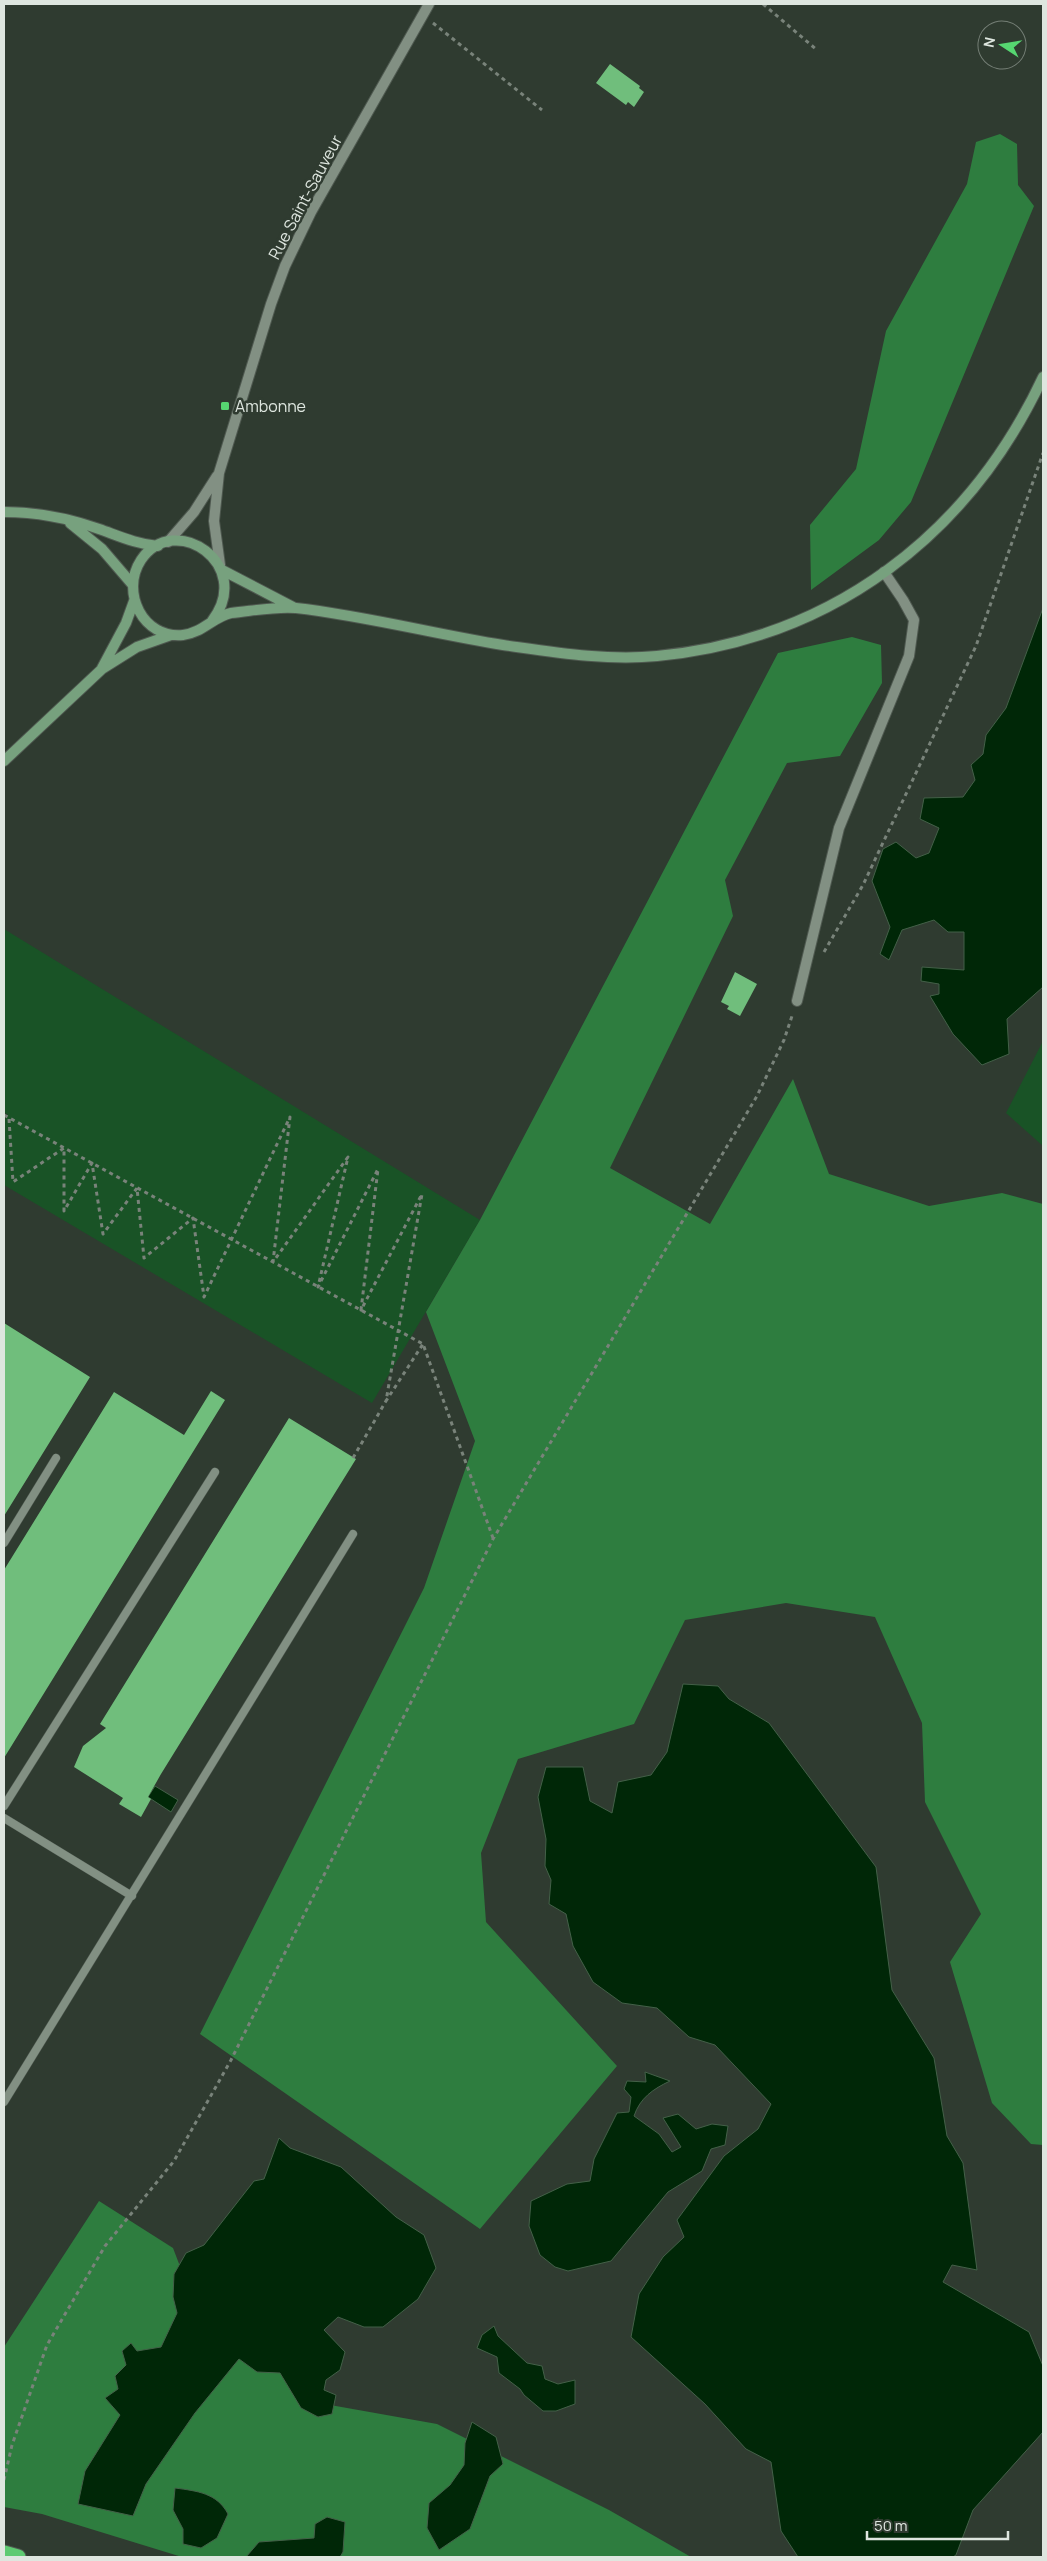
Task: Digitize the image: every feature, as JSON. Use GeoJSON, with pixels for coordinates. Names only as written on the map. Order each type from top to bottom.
{"type":"FeatureCollection","features":[{"type":"Feature","properties":{"kind":"highway"},"geometry":{"type":"LineString","coordinates":[[4,2553],[18,2557]]}},
{"type":"Feature","properties":{"kind":"street","name":"Rue Saint-Sauveur"},"geometry":{"type":"LineString","coordinates":[[221,568],[214,521],[219,473],[271,304],[311,212],[429,4]]}},
{"type":"Feature","properties":{"kind":"street"},"geometry":{"type":"LineString","coordinates":[[4,761],[102,668],[137,647],[171,634],[193,633],[212,621],[231,613],[294,608],[502,644],[566,653],[621,657],[656,656],[751,638],[805,619],[844,599],[884,572],[946,519],[990,470],[1013,436],[1043,377]]}},
{"type":"Feature","properties":{"kind":"street","name":"Rue Saint-Sauveur"},"geometry":{"type":"LineString","coordinates":[[163,544],[194,512],[219,473]]}},
{"type":"Feature","properties":{"kind":"street"},"geometry":{"type":"LineString","coordinates":[[4,512],[43,514],[129,541],[163,544],[188,542],[198,545],[206,550],[221,568],[254,589],[294,608]]}},
{"type":"Feature","properties":{"kind":"street"},"geometry":{"type":"LineString","coordinates":[[66,520],[102,549],[132,584]]}},
{"type":"Feature","properties":{"kind":"street"},"geometry":{"type":"LineString","coordinates":[[163,544],[143,558],[134,574],[132,584],[134,601],[144,619],[152,626],[171,634]]}},
{"type":"Feature","properties":{"kind":"street"},"geometry":{"type":"LineString","coordinates":[[212,621],[224,602],[225,580],[221,568]]}},
{"type":"Feature","properties":{"kind":"street"},"geometry":{"type":"LineString","coordinates":[[797,1001],[839,828],[909,656],[914,620],[884,572]]}},
{"type":"Feature","properties":{"kind":"street"},"geometry":{"type":"LineString","coordinates":[[102,668],[126,623],[134,601]]}},
{"type":"Feature","properties":{"kind":"lane"},"geometry":{"type":"LineString","coordinates":[[4,1543],[56,1458]]}},
{"type":"Feature","properties":{"kind":"lane"},"geometry":{"type":"LineString","coordinates":[[4,1806],[215,1472]]}},
{"type":"Feature","properties":{"kind":"lane"},"geometry":{"type":"LineString","coordinates":[[4,2102],[353,1534]]}},
{"type":"Feature","properties":{"kind":"lane"},"geometry":{"type":"LineString","coordinates":[[4,1818],[132,1896]]}},
{"type":"Feature","properties":{"kind":"path"},"geometry":{"type":"LineString","coordinates":[[764,4],[817,50]]}},
{"type":"Feature","properties":{"kind":"path"},"geometry":{"type":"LineString","coordinates":[[423,15],[542,110]]}},
{"type":"Feature","properties":{"kind":"path"},"geometry":{"type":"LineString","coordinates":[[820,960],[863,885],[976,646],[1043,453]]}},
{"type":"Feature","properties":{"kind":"path"},"geometry":{"type":"LineString","coordinates":[[4,2480],[12,2445],[47,2345],[105,2246],[174,2161],[232,2060],[493,1539],[757,1096],[784,1040],[797,1001]]}},
{"type":"Feature","properties":{"kind":"path"},"geometry":{"type":"LineString","coordinates":[[4,1116],[424,1344],[493,1539]]}},
{"type":"Feature","properties":{"kind":"path"},"geometry":{"type":"LineString","coordinates":[[193,1218],[204,1297],[290,1117],[273,1262]]}},
{"type":"Feature","properties":{"kind":"path"},"geometry":{"type":"LineString","coordinates":[[10,1119],[13,1182],[64,1148]]}},
{"type":"Feature","properties":{"kind":"path"},"geometry":{"type":"LineString","coordinates":[[64,1148],[64,1211],[92,1164]]}},
{"type":"Feature","properties":{"kind":"path"},"geometry":{"type":"LineString","coordinates":[[273,1262],[348,1157],[318,1287]]}},
{"type":"Feature","properties":{"kind":"path"},"geometry":{"type":"LineString","coordinates":[[92,1164],[103,1234],[137,1188]]}},
{"type":"Feature","properties":{"kind":"path"},"geometry":{"type":"LineString","coordinates":[[318,1287],[378,1169],[361,1310]]}},
{"type":"Feature","properties":{"kind":"path"},"geometry":{"type":"LineString","coordinates":[[137,1188],[144,1258],[193,1218]]}},
{"type":"Feature","properties":{"kind":"path"},"geometry":{"type":"LineString","coordinates":[[361,1310],[422,1194],[386,1401]]}},
{"type":"Feature","properties":{"kind":"path"},"geometry":{"type":"LineString","coordinates":[[353,1458],[386,1401],[424,1344]]}},
{"type":"Feature","properties":{"kind":"shaded area"},"geometry":{"type":"Polygon","coordinates":[[[1043,608],[1043,987],[1007,1019],[1009,1054],[982,1065],[953,1034],[930,996],[939,994],[939,984],[921,981],[922,967],[964,970],[964,932],[948,932],[934,920],[902,930],[889,960],[880,954],[890,927],[872,881],[883,849],[896,842],[916,858],[929,853],[939,828],[920,819],[924,798],[963,797],[975,780],[971,765],[983,754],[986,735],[1006,708],[1043,608]]]}},
{"type":"Feature","properties":{"kind":"shaded area"},"geometry":{"type":"Polygon","coordinates":[[[4,929],[480,1220],[372,1403],[4,1185],[4,1121],[8,1115],[4,1112],[4,929]]]}},
{"type":"Feature","properties":{"kind":"shaded area"},"geometry":{"type":"Polygon","coordinates":[[[1043,1041],[1043,1146],[1006,1113],[1043,1041]]]}},
{"type":"Feature","properties":{"kind":"shaded area"},"geometry":{"type":"Polygon","coordinates":[[[683,1684],[718,1686],[729,1699],[769,1723],[876,1867],[892,1990],[934,2058],[947,2136],[963,2163],[977,2270],[952,2265],[943,2282],[1029,2332],[1043,2366],[1043,2432],[973,2510],[956,2555],[953,2557],[798,2557],[781,2531],[771,2462],[746,2449],[705,2404],[631,2337],[639,2294],[663,2257],[684,2237],[677,2220],[724,2156],[758,2129],[771,2104],[715,2045],[689,2037],[657,2008],[622,2003],[593,1982],[573,1946],[566,1914],[549,1904],[551,1880],[545,1866],[546,1839],[538,1797],[546,1767],[583,1767],[590,1801],[612,1813],[618,1782],[651,1775],[667,1752],[683,1684]]]}},
{"type":"Feature","properties":{"kind":"shaded area"},"geometry":{"type":"Polygon","coordinates":[[[155,1786],[178,1800],[171,1812],[148,1797],[155,1786]]]}},
{"type":"Feature","properties":{"kind":"shaded area"},"geometry":{"type":"Polygon","coordinates":[[[645,2072],[670,2081],[648,2095],[640,2104],[634,2116],[659,2134],[672,2152],[681,2147],[663,2118],[678,2114],[696,2129],[712,2124],[728,2126],[725,2145],[711,2149],[702,2171],[668,2192],[611,2261],[568,2271],[555,2267],[540,2255],[529,2226],[531,2201],[567,2184],[590,2181],[594,2159],[617,2113],[629,2112],[631,2097],[624,2089],[627,2081],[646,2082],[645,2072]]]}},
{"type":"Feature","properties":{"kind":"shaded area"},"geometry":{"type":"Polygon","coordinates":[[[279,2138],[290,2148],[341,2167],[396,2217],[424,2235],[436,2268],[418,2299],[383,2327],[364,2327],[338,2317],[324,2330],[345,2352],[340,2370],[326,2380],[324,2390],[336,2395],[332,2414],[318,2417],[301,2408],[280,2373],[257,2372],[239,2359],[195,2413],[146,2484],[133,2516],[78,2504],[85,2471],[120,2415],[105,2398],[118,2389],[115,2376],[126,2365],[122,2351],[131,2343],[137,2351],[161,2347],[177,2313],[173,2297],[174,2274],[186,2253],[204,2245],[254,2181],[264,2179],[279,2138]]]}},
{"type":"Feature","properties":{"kind":"shaded area"},"geometry":{"type":"Polygon","coordinates":[[[494,2326],[498,2336],[527,2363],[542,2366],[545,2379],[558,2384],[575,2380],[575,2404],[556,2411],[543,2411],[524,2395],[520,2389],[499,2373],[497,2357],[477,2348],[482,2335],[494,2326]]]}},
{"type":"Feature","properties":{"kind":"shaded area"},"geometry":{"type":"Polygon","coordinates":[[[472,2422],[496,2437],[503,2464],[490,2476],[470,2529],[439,2550],[427,2528],[429,2503],[450,2485],[464,2465],[465,2443],[472,2422]]]}},
{"type":"Feature","properties":{"kind":"shaded area"},"geometry":{"type":"Polygon","coordinates":[[[175,2488],[206,2494],[218,2502],[228,2514],[217,2538],[201,2548],[183,2544],[183,2529],[173,2510],[175,2488]]]}},
{"type":"Feature","properties":{"kind":"shaded area"},"geometry":{"type":"Polygon","coordinates":[[[327,2517],[345,2522],[343,2552],[340,2557],[246,2557],[259,2542],[314,2538],[315,2524],[327,2517]]]}},
{"type":"Feature","properties":{"kind":"green space"},"geometry":{"type":"Polygon","coordinates":[[[1000,134],[1017,144],[1018,185],[1034,206],[911,502],[879,540],[811,590],[810,525],[856,469],[886,331],[967,184],[976,142],[1000,134]]]}},
{"type":"Feature","properties":{"kind":"green space"},"geometry":{"type":"Polygon","coordinates":[[[852,637],[881,645],[882,683],[840,756],[787,763],[725,880],[733,916],[610,1168],[710,1224],[793,1079],[829,1174],[929,1206],[1002,1193],[1043,1204],[1043,2145],[1031,2144],[992,2103],[950,1962],[981,1914],[925,1802],[922,1723],[875,1617],[786,1603],[685,1620],[634,1724],[518,1759],[481,1853],[486,1922],[617,2066],[480,2229],[200,2034],[424,1588],[475,1441],[426,1312],[480,1220],[778,653],[852,637]]]}},
{"type":"Feature","properties":{"kind":"green space"},"geometry":{"type":"Polygon","coordinates":[[[99,2201],[173,2248],[194,2303],[319,2403],[437,2424],[609,2510],[691,2557],[182,2557],[42,2514],[4,2507],[4,2347],[99,2201]]]}},
{"type":"Feature","properties":{"kind":"building"},"geometry":{"type":"Polygon","coordinates":[[[610,64],[640,86],[639,88],[644,92],[634,107],[628,102],[626,105],[596,83],[610,64]]]}},
{"type":"Feature","properties":{"kind":"building"},"geometry":{"type":"Polygon","coordinates":[[[735,972],[757,984],[740,1016],[727,1009],[729,1006],[721,1002],[735,972]]]}},
{"type":"Feature","properties":{"kind":"building"},"geometry":{"type":"Polygon","coordinates":[[[4,1323],[90,1377],[4,1516],[4,1323]]]}},
{"type":"Feature","properties":{"kind":"building"},"geometry":{"type":"Polygon","coordinates":[[[211,1391],[225,1400],[4,1758],[4,1570],[114,1392],[184,1435],[211,1391]]]}},
{"type":"Feature","properties":{"kind":"building"},"geometry":{"type":"Polygon","coordinates":[[[289,1418],[356,1459],[161,1774],[148,1797],[151,1799],[141,1817],[119,1804],[123,1798],[74,1767],[83,1746],[106,1728],[100,1724],[289,1418]]]}},
{"type":"Feature","properties":{"kind":"place","name":"Ambonne"},"geometry":{"type":"Point","coordinates":[225,406]}}]}
